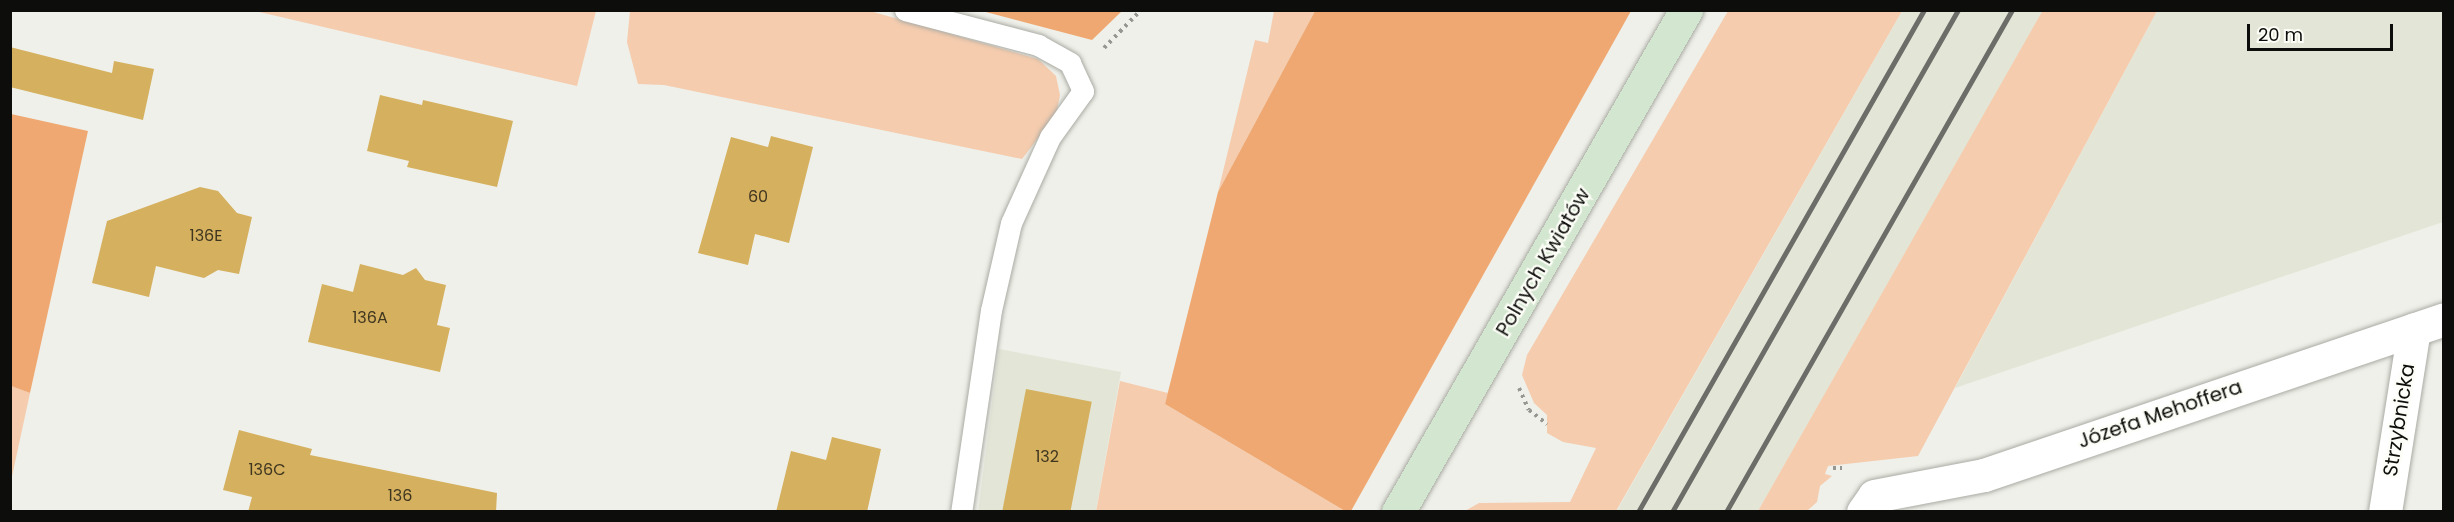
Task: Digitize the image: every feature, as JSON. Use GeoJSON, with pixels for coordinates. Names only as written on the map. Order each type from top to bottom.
{"type":"FeatureCollection","features":[{"type":"Feature","properties":{"kind":"street","name":"Polnych Kwiatów"},"geometry":{"type":"LineString","coordinates":[[1398,512],[1686,10]]}},
{"type":"Feature","properties":{"kind":"street","name":"Józefa Mehoffera"},"geometry":{"type":"LineString","coordinates":[[1868,504],[1984,475],[2428,324]]}},
{"type":"Feature","properties":{"kind":"street","name":"Strzybnicka"},"geometry":{"type":"LineString","coordinates":[[2385,512],[2428,324]]}},
{"type":"Feature","properties":{"kind":"lane"},"geometry":{"type":"LineString","coordinates":[[904,10],[1038,45],[1070,63],[1083,91],[1050,137],[1011,223],[991,310],[961,512]]}},
{"type":"Feature","properties":{"kind":"path"},"geometry":{"type":"LineString","coordinates":[[1079,79],[1142,10]]}},
{"type":"Feature","properties":{"kind":"shaded area"},"geometry":{"type":"Polygon","coordinates":[[[1122,10],[1092,40],[982,11],[1122,10]]]}},
{"type":"Feature","properties":{"kind":"shaded area"},"geometry":{"type":"Polygon","coordinates":[[[2043,10],[2157,11],[1918,456],[1828,466],[1825,474],[1832,476],[1820,486],[1817,502],[1807,511],[1758,511],[2043,10]]]}},
{"type":"Feature","properties":{"kind":"shaded area"},"geometry":{"type":"Polygon","coordinates":[[[255,11],[596,11],[577,86],[255,11]]]}},
{"type":"Feature","properties":{"kind":"shaded area"},"geometry":{"type":"Polygon","coordinates":[[[630,11],[870,11],[1038,59],[1056,76],[1060,95],[1056,115],[1022,159],[664,85],[638,84],[627,42],[630,11]]]}},
{"type":"Feature","properties":{"kind":"shaded area"},"geometry":{"type":"Polygon","coordinates":[[[1274,11],[1315,11],[1218,192],[1255,40],[1268,43],[1274,11]]]}},
{"type":"Feature","properties":{"kind":"shaded area"},"geometry":{"type":"Polygon","coordinates":[[[1315,11],[1631,11],[1351,511],[1345,511],[1165,404],[1218,192],[1315,11]]]}},
{"type":"Feature","properties":{"kind":"shaded area"},"geometry":{"type":"Polygon","coordinates":[[[1728,11],[1902,11],[1616,511],[1465,511],[1479,503],[1570,502],[1596,448],[1563,442],[1547,433],[1547,415],[1534,403],[1522,375],[1527,355],[1728,11]]]}},
{"type":"Feature","properties":{"kind":"shaded area"},"geometry":{"type":"Polygon","coordinates":[[[1902,11],[2043,11],[1758,511],[1616,512],[1902,11]]]}},
{"type":"Feature","properties":{"kind":"shaded area"},"geometry":{"type":"Polygon","coordinates":[[[2157,11],[2443,11],[2443,222],[1955,388],[2157,11]]]}},
{"type":"Feature","properties":{"kind":"shaded area"},"geometry":{"type":"Polygon","coordinates":[[[11,114],[88,131],[30,393],[11,386],[11,114]]]}},
{"type":"Feature","properties":{"kind":"shaded area"},"geometry":{"type":"Polygon","coordinates":[[[999,349],[1121,372],[1096,511],[978,512],[999,349]]]}},
{"type":"Feature","properties":{"kind":"shaded area"},"geometry":{"type":"Polygon","coordinates":[[[1120,381],[1168,393],[1165,404],[1345,511],[1096,512],[1120,381]]]}},
{"type":"Feature","properties":{"kind":"shaded area"},"geometry":{"type":"Polygon","coordinates":[[[11,386],[30,393],[11,481],[11,386]]]}},
{"type":"Feature","properties":{"kind":"building"},"geometry":{"type":"Polygon","coordinates":[[[10,47],[112,73],[114,61],[154,69],[143,120],[10,87],[10,47]]]}},
{"type":"Feature","properties":{"kind":"building"},"geometry":{"type":"Polygon","coordinates":[[[380,95],[422,105],[423,100],[513,121],[497,187],[407,167],[409,161],[367,151],[380,95]]]}},
{"type":"Feature","properties":{"kind":"building"},"geometry":{"type":"Polygon","coordinates":[[[771,136],[813,147],[789,243],[755,234],[748,265],[698,253],[731,137],[768,147],[771,136]]]}},
{"type":"Feature","properties":{"kind":"building"},"geometry":{"type":"Polygon","coordinates":[[[200,187],[218,191],[237,213],[252,217],[239,274],[218,270],[204,278],[156,266],[149,297],[92,283],[107,221],[200,187]]]}},
{"type":"Feature","properties":{"kind":"building"},"geometry":{"type":"Polygon","coordinates":[[[360,264],[403,275],[416,268],[425,280],[446,285],[437,325],[450,328],[440,372],[308,342],[322,284],[353,292],[360,264]]]}},
{"type":"Feature","properties":{"kind":"building"},"geometry":{"type":"Polygon","coordinates":[[[1026,389],[1092,402],[1070,512],[1002,512],[1026,389]]]}},
{"type":"Feature","properties":{"kind":"building"},"geometry":{"type":"Polygon","coordinates":[[[239,430],[312,449],[310,455],[497,493],[496,512],[248,512],[252,497],[223,490],[239,430]]]}},
{"type":"Feature","properties":{"kind":"building"},"geometry":{"type":"Polygon","coordinates":[[[832,437],[881,449],[867,512],[776,512],[791,451],[826,460],[832,437]]]}},
{"type":"Feature","properties":{"kind":"railway"},"geometry":{"type":"LineString","coordinates":[[1638,512],[1924,10]]}},
{"type":"Feature","properties":{"kind":"railway"},"geometry":{"type":"LineString","coordinates":[[1672,512],[1958,10]]}},
{"type":"Feature","properties":{"kind":"railway"},"geometry":{"type":"LineString","coordinates":[[1726,512],[2012,10]]}}]}
